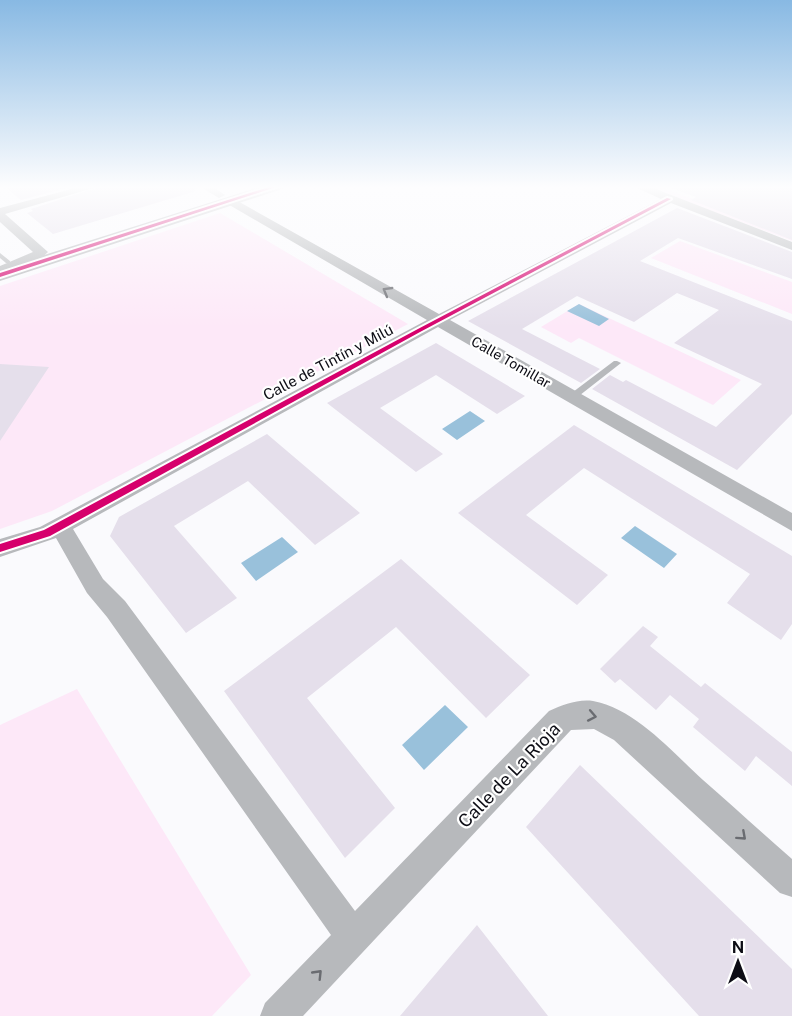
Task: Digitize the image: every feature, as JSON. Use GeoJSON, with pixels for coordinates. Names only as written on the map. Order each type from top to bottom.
{"type":"FeatureCollection","features":[{"type":"Feature","properties":{"kind":"main road"},"geometry":{"type":"LineString","coordinates":[[2,266],[104,233]]}},
{"type":"Feature","properties":{"kind":"main road"},"geometry":{"type":"LineString","coordinates":[[2,266],[109,233]]}},
{"type":"Feature","properties":{"kind":"street"},"geometry":{"type":"LineString","coordinates":[[20,233],[40,252]]}},
{"type":"Feature","properties":{"kind":"street","name":"Calle Tomillar"},"geometry":{"type":"LineString","coordinates":[[286,233],[792,523]]}},
{"type":"Feature","properties":{"kind":"street","name":"Calle de Tintín y Milú"},"geometry":{"type":"LineString","coordinates":[[0,548],[47,533],[82,512],[604,233]]}},
{"type":"Feature","properties":{"kind":"street"},"geometry":{"type":"LineString","coordinates":[[759,233],[792,246]]}},
{"type":"Feature","properties":{"kind":"street"},"geometry":{"type":"LineString","coordinates":[[60,526],[95,585],[116,609],[353,937]]}},
{"type":"Feature","properties":{"kind":"street","name":"Calle de La Rioja"},"geometry":{"type":"LineString","coordinates":[[278,1016],[559,721],[573,713],[593,714],[618,724],[792,881]]}},
{"type":"Feature","properties":{"kind":"lane"},"geometry":{"type":"LineString","coordinates":[[572,397],[617,363]]}},
{"type":"Feature","properties":{"kind":"shaded area"},"geometry":{"type":"Polygon","coordinates":[[[158,233],[255,233],[408,324],[52,511],[0,529],[0,286],[158,233]]]}},
{"type":"Feature","properties":{"kind":"shaded area"},"geometry":{"type":"Polygon","coordinates":[[[772,233],[792,236],[792,241],[772,233]]]}},
{"type":"Feature","properties":{"kind":"shaded area"},"geometry":{"type":"Polygon","coordinates":[[[680,241],[792,282],[792,314],[651,258],[680,241]]]}},
{"type":"Feature","properties":{"kind":"shaded area"},"geometry":{"type":"Polygon","coordinates":[[[579,304],[741,380],[713,405],[579,338],[571,343],[541,327],[579,304]]]}},
{"type":"Feature","properties":{"kind":"shaded area"},"geometry":{"type":"Polygon","coordinates":[[[77,689],[251,975],[212,1016],[0,1016],[0,725],[77,689]]]}},
{"type":"Feature","properties":{"kind":"water"},"geometry":{"type":"Polygon","coordinates":[[[579,304],[609,319],[599,326],[567,311],[579,304]]]}},
{"type":"Feature","properties":{"kind":"water"},"geometry":{"type":"Polygon","coordinates":[[[470,411],[485,421],[457,440],[442,429],[470,411]]]}},
{"type":"Feature","properties":{"kind":"water"},"geometry":{"type":"Polygon","coordinates":[[[635,526],[677,554],[664,568],[621,538],[635,526]]]}},
{"type":"Feature","properties":{"kind":"water"},"geometry":{"type":"Polygon","coordinates":[[[282,537],[298,552],[256,581],[241,563],[282,537]]]}},
{"type":"Feature","properties":{"kind":"water"},"geometry":{"type":"Polygon","coordinates":[[[445,705],[468,727],[424,770],[402,745],[445,705]]]}},
{"type":"Feature","properties":{"kind":"building"},"geometry":{"type":"Polygon","coordinates":[[[630,233],[743,233],[792,252],[792,279],[678,238],[640,261],[792,321],[792,414],[737,470],[592,389],[610,375],[623,382],[626,380],[716,427],[762,384],[674,343],[719,310],[677,293],[634,322],[577,296],[522,329],[600,369],[581,383],[468,321],[630,233]]]}},
{"type":"Feature","properties":{"kind":"building"},"geometry":{"type":"Polygon","coordinates":[[[775,233],[792,233],[792,240],[775,233]]]}},
{"type":"Feature","properties":{"kind":"building"},"geometry":{"type":"Polygon","coordinates":[[[436,343],[525,396],[497,414],[436,375],[380,408],[443,454],[416,472],[327,403],[436,343]]]}},
{"type":"Feature","properties":{"kind":"building"},"geometry":{"type":"Polygon","coordinates":[[[0,364],[49,367],[0,441],[0,364]]]}},
{"type":"Feature","properties":{"kind":"building"},"geometry":{"type":"Polygon","coordinates":[[[574,425],[792,556],[792,624],[781,640],[727,603],[750,574],[584,468],[526,515],[608,575],[577,605],[458,513],[574,425]]]}},
{"type":"Feature","properties":{"kind":"building"},"geometry":{"type":"Polygon","coordinates":[[[267,434],[360,513],[315,545],[248,481],[174,526],[237,598],[186,633],[110,536],[119,517],[267,434]]]}},
{"type":"Feature","properties":{"kind":"building"},"geometry":{"type":"Polygon","coordinates":[[[401,559],[530,675],[486,718],[396,627],[307,698],[395,808],[345,858],[224,691],[401,559]]]}},
{"type":"Feature","properties":{"kind":"building"},"geometry":{"type":"Polygon","coordinates":[[[643,626],[658,637],[650,646],[701,687],[705,683],[792,752],[792,786],[756,756],[745,771],[693,727],[699,719],[670,695],[656,710],[620,679],[615,683],[600,669],[643,626]]]}},
{"type":"Feature","properties":{"kind":"building"},"geometry":{"type":"Polygon","coordinates":[[[580,765],[792,969],[792,1016],[699,1016],[526,827],[580,765]]]}},
{"type":"Feature","properties":{"kind":"building"},"geometry":{"type":"Polygon","coordinates":[[[477,925],[548,1016],[400,1016],[477,925]]]}},
{"type":"Feature","properties":{"kind":"cycle path"},"geometry":{"type":"LineString","coordinates":[[0,275],[129,233]]}},
{"type":"Feature","properties":{"kind":"cycle path"},"geometry":{"type":"LineString","coordinates":[[0,548],[47,533],[418,331],[604,233]]}}]}
